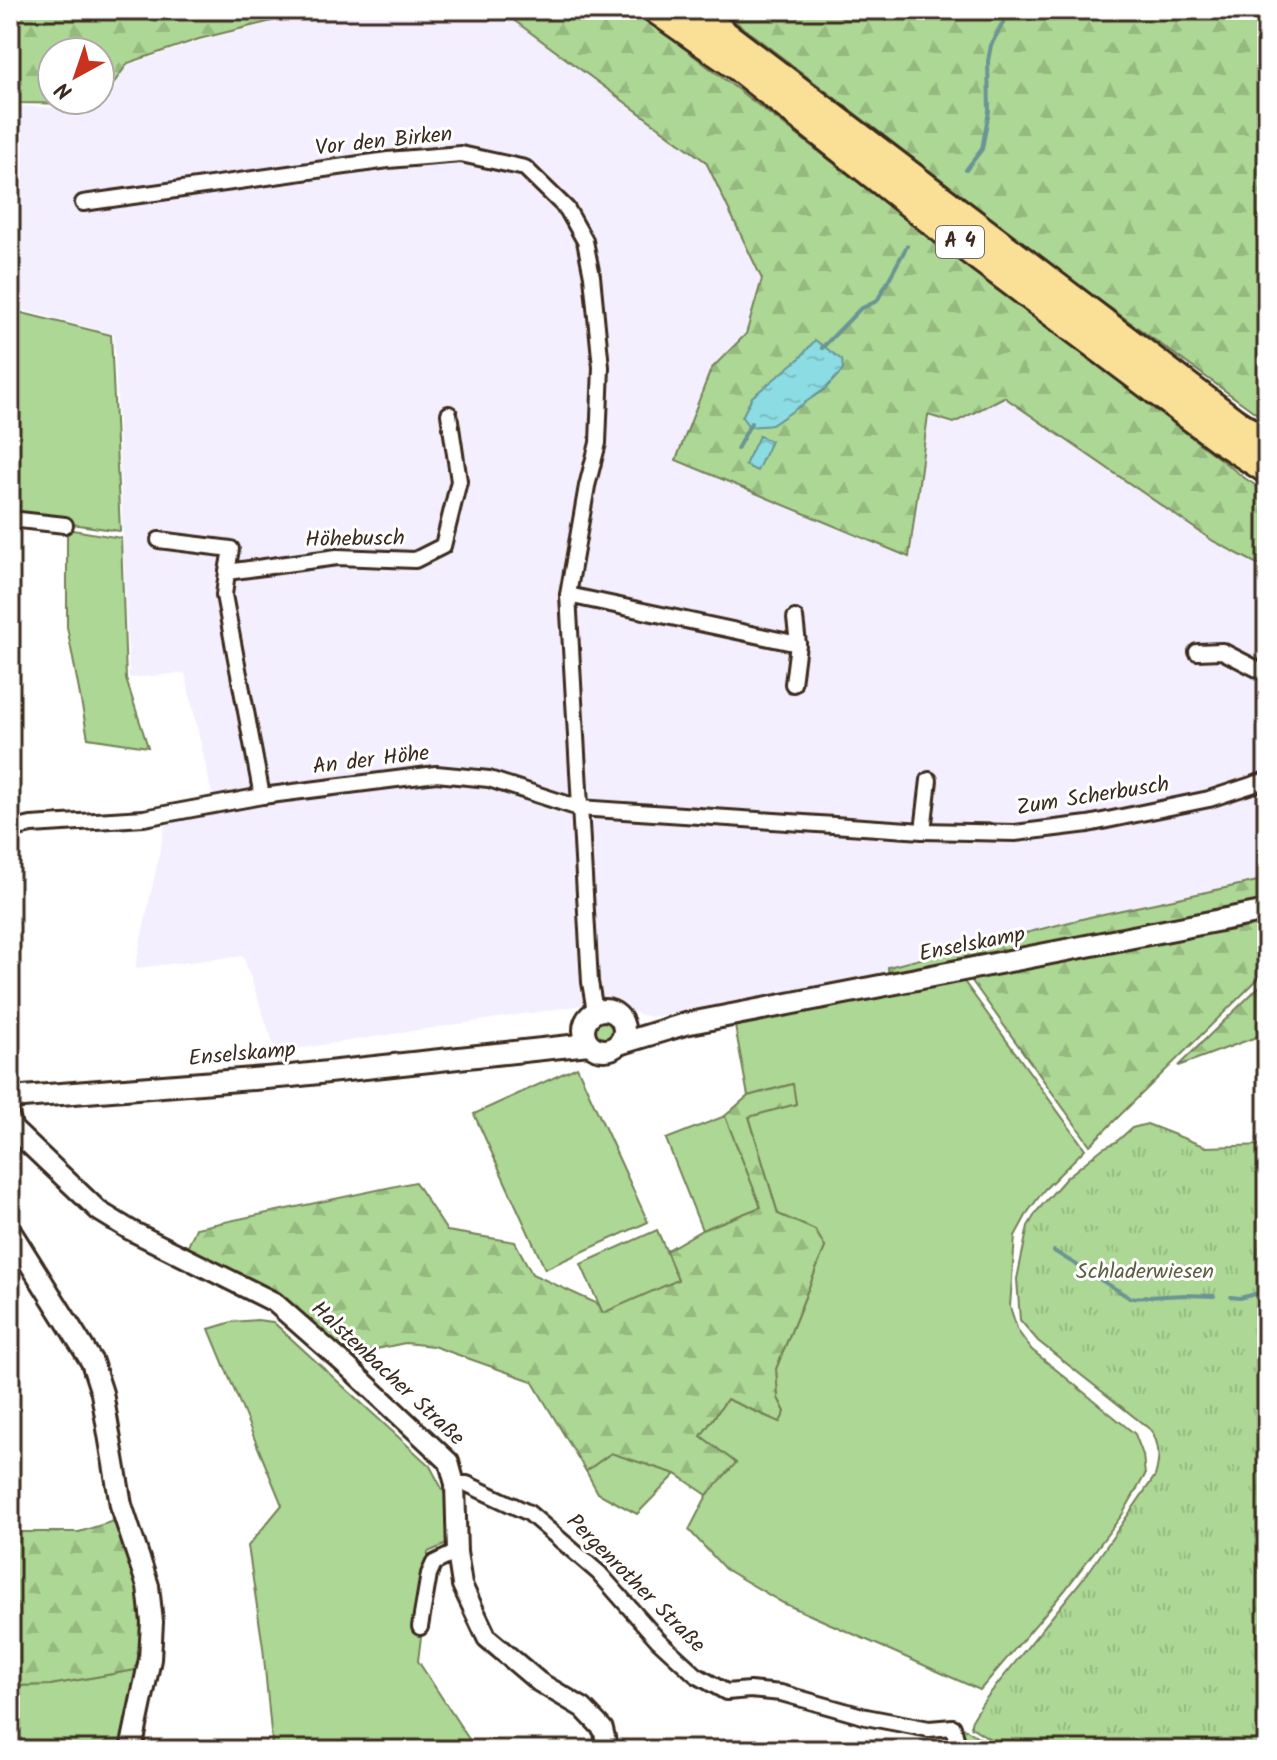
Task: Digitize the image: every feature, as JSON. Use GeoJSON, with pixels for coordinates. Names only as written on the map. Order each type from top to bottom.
{"type":"FeatureCollection","features":[{"type":"Feature","properties":{"kind":"highway","name":"A 4"},"geometry":{"type":"LineString","coordinates":[[656,10],[736,66],[945,232],[1196,421],[1267,470]]}},
{"type":"Feature","properties":{"kind":"highway","name":"A 4"},"geometry":{"type":"LineString","coordinates":[[693,10],[971,223],[1267,443]]}},
{"type":"Feature","properties":{"kind":"main road","name":"Enselskamp"},"geometry":{"type":"LineString","coordinates":[[589,1027],[603,1050],[685,1024],[1267,911]]}},
{"type":"Feature","properties":{"kind":"main road","name":"Enselskamp"},"geometry":{"type":"LineString","coordinates":[[10,1098],[307,1074],[478,1056],[589,1027],[604,1009],[620,1018],[654,1024],[685,1024]]}},
{"type":"Feature","properties":{"kind":"main road"},"geometry":{"type":"LineString","coordinates":[[619,1044],[624,1031],[620,1018]]}},
{"type":"Feature","properties":{"kind":"main road"},"geometry":{"type":"LineString","coordinates":[[10,1231],[92,1362],[102,1393],[121,1505],[148,1586],[152,1622],[150,1659],[131,1750]]}},
{"type":"Feature","properties":{"kind":"street","name":"Vor den Birken"},"geometry":{"type":"LineString","coordinates":[[83,203],[388,160],[461,154],[525,168],[567,209],[585,241],[601,367],[598,443],[587,486],[568,595],[579,808]]}},
{"type":"Feature","properties":{"kind":"street","name":"Höhebusch"},"geometry":{"type":"LineString","coordinates":[[227,572],[337,557],[415,560],[443,546],[459,481],[449,414]]}},
{"type":"Feature","properties":{"kind":"street"},"geometry":{"type":"LineString","coordinates":[[10,519],[65,525]]}},
{"type":"Feature","properties":{"kind":"street"},"geometry":{"type":"LineString","coordinates":[[159,540],[231,549],[224,595],[262,796]]}},
{"type":"Feature","properties":{"kind":"street"},"geometry":{"type":"LineString","coordinates":[[568,595],[798,644]]}},
{"type":"Feature","properties":{"kind":"street"},"geometry":{"type":"LineString","coordinates":[[793,684],[798,644],[795,618]]}},
{"type":"Feature","properties":{"kind":"street"},"geometry":{"type":"LineString","coordinates":[[1197,652],[1222,651],[1267,674]]}},
{"type":"Feature","properties":{"kind":"street","name":"An der Höhe"},"geometry":{"type":"LineString","coordinates":[[10,830],[31,825],[144,818],[262,796],[436,774],[489,779],[579,808]]}},
{"type":"Feature","properties":{"kind":"street"},"geometry":{"type":"LineString","coordinates":[[923,831],[929,780]]}},
{"type":"Feature","properties":{"kind":"street","name":"Zum Scherbusch"},"geometry":{"type":"LineString","coordinates":[[579,808],[923,831],[1015,833],[1088,824],[1209,799],[1267,780]]}},
{"type":"Feature","properties":{"kind":"street"},"geometry":{"type":"LineString","coordinates":[[579,808],[590,982],[589,1027]]}},
{"type":"Feature","properties":{"kind":"street","name":"Halstenbacher Straße"},"geometry":{"type":"LineString","coordinates":[[10,1119],[13,1129],[99,1211],[130,1230],[274,1302],[449,1462],[455,1484],[457,1552],[462,1585],[487,1638],[539,1682],[583,1708],[603,1729],[608,1750]]}},
{"type":"Feature","properties":{"kind":"street","name":"Pergenrother Straße"},"geometry":{"type":"LineString","coordinates":[[455,1484],[467,1484],[529,1513],[599,1573],[658,1640],[696,1675],[726,1692],[750,1690],[781,1693],[866,1717],[929,1729],[953,1727],[959,1750]]}},
{"type":"Feature","properties":{"kind":"street"},"geometry":{"type":"LineString","coordinates":[[420,1627],[429,1574],[434,1563],[457,1552]]}},
{"type":"Feature","properties":{"kind":"shaded area"},"geometry":{"type":"Polygon","coordinates":[[[321,10],[500,10],[706,162],[762,279],[746,334],[711,369],[676,461],[909,557],[928,414],[954,423],[1004,397],[1213,541],[1267,569],[1267,879],[1094,916],[889,967],[889,979],[651,1017],[624,1010],[609,1001],[276,1052],[243,956],[135,968],[165,826],[213,799],[185,673],[129,678],[114,334],[10,307],[10,106],[36,107],[36,116],[116,116],[116,83],[128,65],[200,41],[321,10]]]}},
{"type":"Feature","properties":{"kind":"green space"},"geometry":{"type":"Polygon","coordinates":[[[10,10],[316,10],[199,39],[128,63],[116,80],[116,36],[36,36],[36,103],[10,103],[10,10]]]}},
{"type":"Feature","properties":{"kind":"green space"},"geometry":{"type":"Polygon","coordinates":[[[500,10],[634,10],[1267,493],[1267,569],[1213,541],[1004,397],[954,423],[928,415],[909,557],[676,460],[711,369],[746,334],[762,279],[706,162],[500,10]]]}},
{"type":"Feature","properties":{"kind":"green space"},"geometry":{"type":"Polygon","coordinates":[[[720,10],[1267,10],[1267,421],[1084,289],[720,10]]]}},
{"type":"Feature","properties":{"kind":"green space"},"geometry":{"type":"Polygon","coordinates":[[[10,310],[111,335],[120,531],[10,515],[10,310]]]}},
{"type":"Feature","properties":{"kind":"green space"},"geometry":{"type":"Polygon","coordinates":[[[67,529],[121,538],[126,679],[148,747],[88,738],[67,627],[67,529]]]}},
{"type":"Feature","properties":{"kind":"green space"},"geometry":{"type":"Polygon","coordinates":[[[1267,879],[1267,903],[889,979],[888,967],[1094,916],[1267,879]]]}},
{"type":"Feature","properties":{"kind":"green space"},"geometry":{"type":"Polygon","coordinates":[[[1267,918],[1267,970],[1090,1145],[969,977],[1267,918]]]}},
{"type":"Feature","properties":{"kind":"green space"},"geometry":{"type":"Polygon","coordinates":[[[960,976],[1085,1149],[1044,1190],[1015,1236],[1010,1307],[1018,1331],[1032,1350],[1135,1434],[1143,1455],[1145,1475],[1122,1515],[1065,1590],[980,1690],[783,1603],[725,1569],[689,1530],[707,1495],[735,1463],[701,1436],[727,1399],[779,1422],[785,1412],[778,1398],[776,1369],[825,1247],[815,1230],[778,1214],[749,1116],[796,1104],[792,1084],[748,1096],[734,1021],[960,976]]]}},
{"type":"Feature","properties":{"kind":"green space"},"geometry":{"type":"Polygon","coordinates":[[[1267,979],[1267,1033],[1178,1066],[1267,979]]]}},
{"type":"Feature","properties":{"kind":"green space"},"geometry":{"type":"Polygon","coordinates":[[[599,1019],[607,1019],[614,1030],[607,1041],[599,1041],[592,1034],[592,1026],[599,1019]]]}},
{"type":"Feature","properties":{"kind":"green space"},"geometry":{"type":"Polygon","coordinates":[[[577,1067],[648,1222],[545,1269],[474,1114],[577,1067]]]}},
{"type":"Feature","properties":{"kind":"green space"},"geometry":{"type":"Polygon","coordinates":[[[793,1084],[796,1104],[749,1117],[778,1214],[815,1230],[825,1247],[776,1369],[778,1398],[785,1412],[780,1422],[727,1399],[701,1436],[736,1463],[707,1495],[676,1474],[611,1453],[586,1471],[532,1381],[433,1346],[405,1343],[372,1350],[351,1360],[185,1253],[196,1228],[415,1182],[447,1231],[515,1242],[532,1274],[598,1304],[603,1313],[678,1280],[666,1251],[702,1230],[761,1207],[725,1116],[748,1096],[793,1084]]]}},
{"type":"Feature","properties":{"kind":"green space"},"geometry":{"type":"Polygon","coordinates":[[[725,1116],[761,1207],[702,1230],[666,1139],[725,1116]]]}},
{"type":"Feature","properties":{"kind":"green space","name":"Schladerwiesen"},"geometry":{"type":"Polygon","coordinates":[[[1147,1124],[1206,1147],[1267,1145],[1267,1750],[1008,1750],[971,1727],[971,1722],[983,1702],[1090,1570],[1155,1476],[1158,1459],[1157,1442],[1152,1431],[1038,1341],[1020,1320],[1017,1279],[1028,1226],[1066,1178],[1132,1128],[1147,1124]]]}},
{"type":"Feature","properties":{"kind":"green space"},"geometry":{"type":"Polygon","coordinates":[[[657,1230],[679,1280],[603,1314],[581,1264],[657,1230]]]}},
{"type":"Feature","properties":{"kind":"green space"},"geometry":{"type":"Polygon","coordinates":[[[232,1322],[273,1322],[430,1466],[447,1498],[447,1544],[428,1552],[416,1628],[422,1629],[418,1661],[476,1750],[250,1750],[272,1743],[263,1647],[248,1546],[282,1505],[209,1329],[232,1322]]]}},
{"type":"Feature","properties":{"kind":"green space"},"geometry":{"type":"Polygon","coordinates":[[[611,1453],[676,1474],[637,1514],[598,1493],[586,1471],[611,1453]]]}},
{"type":"Feature","properties":{"kind":"green space"},"geometry":{"type":"Polygon","coordinates":[[[120,1519],[141,1586],[145,1627],[141,1669],[50,1685],[10,1686],[10,1532],[79,1532],[120,1519]]]}},
{"type":"Feature","properties":{"kind":"green space"},"geometry":{"type":"Polygon","coordinates":[[[141,1669],[125,1750],[10,1750],[10,1686],[50,1685],[141,1669]]]}},
{"type":"Feature","properties":{"kind":"green space"},"geometry":{"type":"Polygon","coordinates":[[[961,1726],[998,1750],[960,1750],[955,1729],[961,1726]]]}},
{"type":"Feature","properties":{"kind":"water"},"geometry":{"type":"Polygon","coordinates":[[[815,340],[842,360],[843,370],[825,389],[772,425],[749,427],[742,417],[752,397],[800,358],[815,340]]]}},
{"type":"Feature","properties":{"kind":"water"},"geometry":{"type":"Polygon","coordinates":[[[759,436],[771,441],[757,471],[745,465],[759,436]]]}},
{"type":"Feature","properties":{"kind":"waterway"},"geometry":{"type":"LineString","coordinates":[[966,170],[982,149],[989,111],[988,61],[991,45],[1010,10]]}},
{"type":"Feature","properties":{"kind":"waterway"},"geometry":{"type":"LineString","coordinates":[[822,348],[860,309],[877,301],[907,246]]}},
{"type":"Feature","properties":{"kind":"waterway"},"geometry":{"type":"LineString","coordinates":[[737,449],[751,423]]}},
{"type":"Feature","properties":{"kind":"waterway"},"geometry":{"type":"LineString","coordinates":[[1054,1251],[1130,1298],[1214,1296]]}},
{"type":"Feature","properties":{"kind":"waterway"},"geometry":{"type":"LineString","coordinates":[[1231,1297],[1240,1298],[1267,1291]]}}]}
